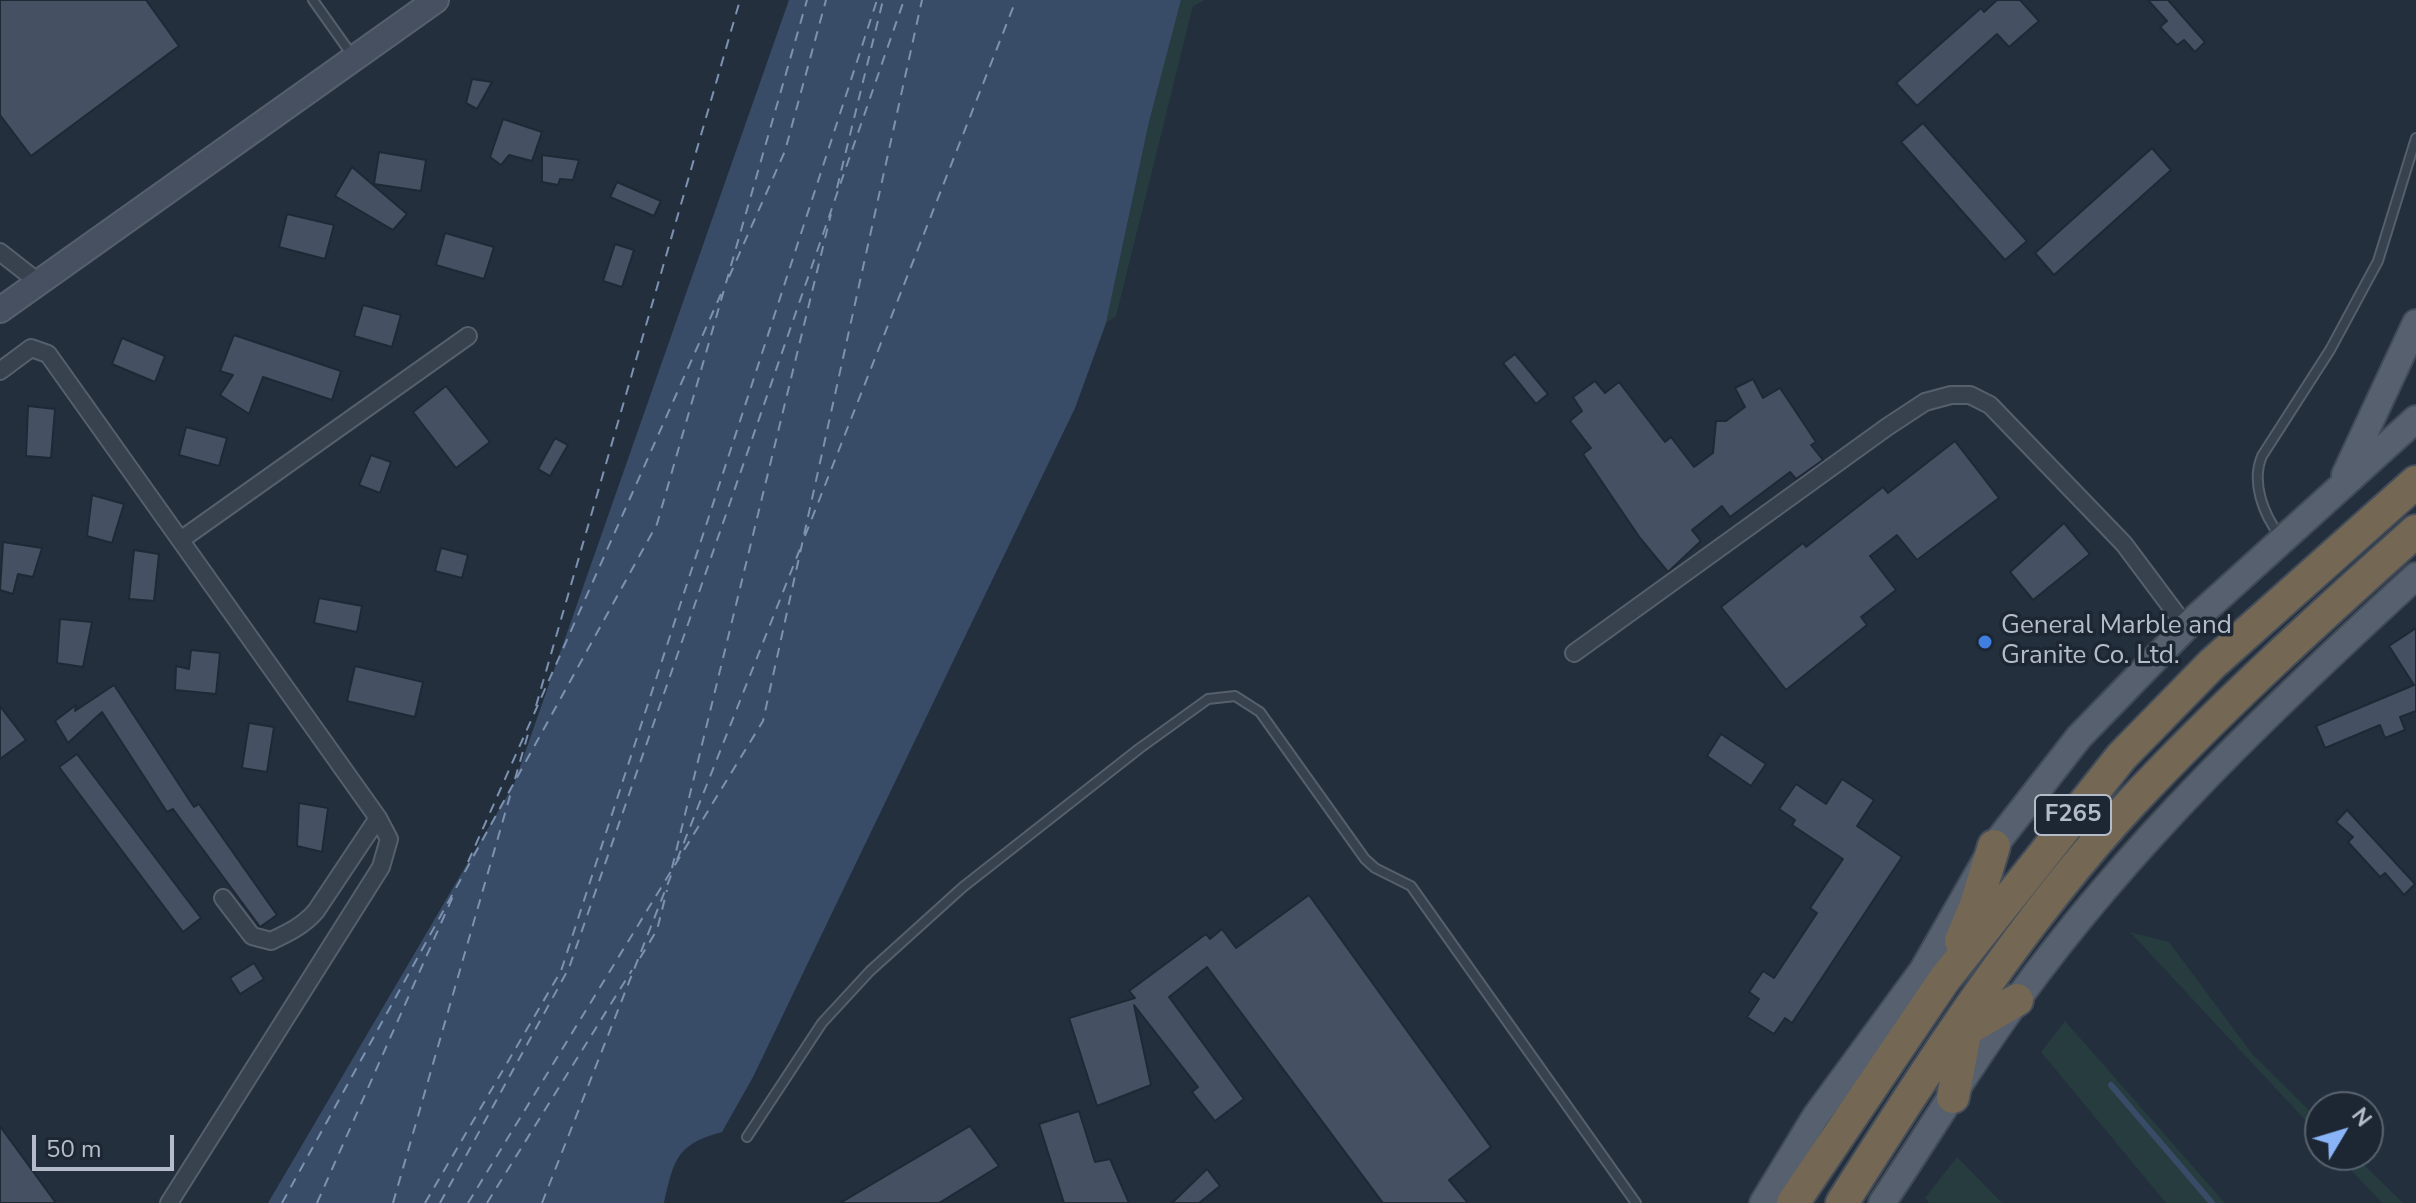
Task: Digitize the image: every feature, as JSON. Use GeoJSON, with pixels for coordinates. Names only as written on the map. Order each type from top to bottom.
{"type":"FeatureCollection","features":[{"type":"Feature","properties":{"kind":"highway","name":"F265"},"geometry":{"type":"LineString","coordinates":[[1793,1203],[1934,981],[2031,871],[2122,756],[2212,664],[2416,482]]}},
{"type":"Feature","properties":{"kind":"highway","name":"F265"},"geometry":{"type":"LineString","coordinates":[[1975,1005],[2132,803],[2324,614],[2416,531]]}},
{"type":"Feature","properties":{"kind":"highway"},"geometry":{"type":"LineString","coordinates":[[1994,846],[1976,905],[1934,981],[1975,1005],[2017,1000]]}},
{"type":"Feature","properties":{"kind":"highway"},"geometry":{"type":"LineString","coordinates":[[1976,905],[2031,871]]}},
{"type":"Feature","properties":{"kind":"highway"},"geometry":{"type":"LineString","coordinates":[[1842,1203],[1927,1069],[1975,1005]]}},
{"type":"Feature","properties":{"kind":"highway"},"geometry":{"type":"LineString","coordinates":[[1953,1097],[1975,1005]]}},
{"type":"Feature","properties":{"kind":"main road"},"geometry":{"type":"LineString","coordinates":[[0,310],[436,0]]}},
{"type":"Feature","properties":{"kind":"main road"},"geometry":{"type":"LineString","coordinates":[[2339,488],[2416,323]]}},
{"type":"Feature","properties":{"kind":"main road"},"geometry":{"type":"LineString","coordinates":[[1763,1203],[1816,1116],[1934,981],[1994,846],[2079,737],[2186,627],[2416,419]]}},
{"type":"Feature","properties":{"kind":"main road"},"geometry":{"type":"LineString","coordinates":[[1882,1203],[2017,1000],[2159,827],[2242,740],[2416,576]]}},
{"type":"Feature","properties":{"kind":"main road"},"geometry":{"type":"LineString","coordinates":[[2344,646],[2416,600]]}},
{"type":"Feature","properties":{"kind":"street"},"geometry":{"type":"LineString","coordinates":[[0,252],[37,281]]}},
{"type":"Feature","properties":{"kind":"street"},"geometry":{"type":"LineString","coordinates":[[182,539],[468,336]]}},
{"type":"Feature","properties":{"kind":"street"},"geometry":{"type":"LineString","coordinates":[[0,371],[31,348],[48,354],[182,539],[378,818],[389,839],[381,867],[169,1203]]}},
{"type":"Feature","properties":{"kind":"street"},"geometry":{"type":"LineString","coordinates":[[1574,653],[1887,427],[1925,402],[1951,395],[1970,395],[1990,405],[2059,473],[2124,544],[2186,627]]}},
{"type":"Feature","properties":{"kind":"street"},"geometry":{"type":"LineString","coordinates":[[223,898],[252,936],[271,941],[292,931],[305,924],[316,911],[378,818]]}},
{"type":"Feature","properties":{"kind":"lane"},"geometry":{"type":"LineString","coordinates":[[313,0],[355,59]]}},
{"type":"Feature","properties":{"kind":"lane"},"geometry":{"type":"LineString","coordinates":[[2281,538],[2256,487],[2255,473],[2330,350],[2378,261],[2416,138]]}},
{"type":"Feature","properties":{"kind":"lane"},"geometry":{"type":"LineString","coordinates":[[747,1137],[822,1023],[870,971],[963,887],[1140,748],[1208,699],[1235,696],[1260,712],[1365,859],[1375,868],[1411,886],[1636,1203]]}},
{"type":"Feature","properties":{"kind":"green space"},"geometry":{"type":"Polygon","coordinates":[[[1181,0],[1205,0],[1193,6],[1116,316],[1106,323],[1149,122],[1181,0]]]}},
{"type":"Feature","properties":{"kind":"green space"},"geometry":{"type":"Polygon","coordinates":[[[2130,932],[2169,942],[2253,1055],[2304,1105],[2304,1119],[2130,932]]]}},
{"type":"Feature","properties":{"kind":"green space"},"geometry":{"type":"Polygon","coordinates":[[[2065,1021],[2225,1203],[2166,1203],[2041,1052],[2065,1021]]]}},
{"type":"Feature","properties":{"kind":"green space"},"geometry":{"type":"Polygon","coordinates":[[[1957,1157],[2002,1203],[1929,1203],[1925,1198],[1957,1157]]]}},
{"type":"Feature","properties":{"kind":"green space"},"geometry":{"type":"Polygon","coordinates":[[[2352,1171],[2370,1171],[2403,1203],[2382,1203],[2352,1171]]]}},
{"type":"Feature","properties":{"kind":"water"},"geometry":{"type":"Polygon","coordinates":[[[789,0],[1181,0],[1149,122],[1106,323],[1075,408],[753,1077],[722,1132],[695,1142],[680,1156],[664,1203],[268,1203],[514,784],[789,0]]]}},
{"type":"Feature","properties":{"kind":"building"},"geometry":{"type":"Polygon","coordinates":[[[0,0],[146,0],[179,46],[31,156],[0,115],[0,0]]]}},
{"type":"Feature","properties":{"kind":"building"},"geometry":{"type":"Polygon","coordinates":[[[1997,0],[2020,0],[2039,21],[2009,47],[1997,34],[1917,106],[1896,83],[1981,8],[1984,12],[1997,0]]]}},
{"type":"Feature","properties":{"kind":"building"},"geometry":{"type":"Polygon","coordinates":[[[2148,0],[2168,0],[2205,42],[2195,52],[2184,40],[2177,45],[2160,27],[2167,21],[2148,0]]]}},
{"type":"Feature","properties":{"kind":"building"},"geometry":{"type":"Polygon","coordinates":[[[472,79],[492,82],[477,109],[466,103],[472,79]]]}},
{"type":"Feature","properties":{"kind":"building"},"geometry":{"type":"Polygon","coordinates":[[[503,119],[542,132],[532,161],[509,155],[501,165],[490,157],[503,119]]]}},
{"type":"Feature","properties":{"kind":"building"},"geometry":{"type":"Polygon","coordinates":[[[1923,123],[2027,241],[2005,260],[1901,142],[1923,123]]]}},
{"type":"Feature","properties":{"kind":"building"},"geometry":{"type":"Polygon","coordinates":[[[2152,148],[2171,170],[2054,275],[2035,253],[2152,148]]]}},
{"type":"Feature","properties":{"kind":"building"},"geometry":{"type":"Polygon","coordinates":[[[379,152],[426,160],[421,191],[374,184],[379,152]]]}},
{"type":"Feature","properties":{"kind":"building"},"geometry":{"type":"Polygon","coordinates":[[[542,155],[579,160],[573,180],[560,179],[558,185],[542,182],[542,155]]]}},
{"type":"Feature","properties":{"kind":"building"},"geometry":{"type":"Polygon","coordinates":[[[352,167],[407,214],[393,230],[335,196],[352,167]]]}},
{"type":"Feature","properties":{"kind":"building"},"geometry":{"type":"Polygon","coordinates":[[[617,182],[661,201],[654,216],[610,197],[617,182]]]}},
{"type":"Feature","properties":{"kind":"building"},"geometry":{"type":"Polygon","coordinates":[[[287,214],[334,225],[325,259],[279,247],[287,214]]]}},
{"type":"Feature","properties":{"kind":"building"},"geometry":{"type":"Polygon","coordinates":[[[445,233],[494,247],[484,279],[436,265],[445,233]]]}},
{"type":"Feature","properties":{"kind":"building"},"geometry":{"type":"Polygon","coordinates":[[[615,244],[634,250],[622,287],[603,281],[615,244]]]}},
{"type":"Feature","properties":{"kind":"building"},"geometry":{"type":"Polygon","coordinates":[[[363,305],[401,315],[392,347],[354,336],[363,305]]]}},
{"type":"Feature","properties":{"kind":"building"},"geometry":{"type":"Polygon","coordinates":[[[234,335],[341,371],[332,400],[263,377],[249,414],[220,395],[233,375],[220,371],[234,335]]]}},
{"type":"Feature","properties":{"kind":"building"},"geometry":{"type":"Polygon","coordinates":[[[122,338],[165,356],[155,382],[112,364],[122,338]]]}},
{"type":"Feature","properties":{"kind":"building"},"geometry":{"type":"Polygon","coordinates":[[[1515,354],[1548,394],[1536,404],[1503,363],[1515,354]]]}},
{"type":"Feature","properties":{"kind":"building"},"geometry":{"type":"Polygon","coordinates":[[[1753,379],[1763,398],[1780,388],[1816,442],[1811,445],[1823,460],[1796,479],[1790,472],[1730,517],[1722,506],[1692,530],[1701,541],[1668,572],[1640,538],[1583,454],[1591,448],[1570,421],[1582,411],[1573,397],[1595,381],[1605,393],[1619,382],[1665,442],[1671,437],[1694,467],[1713,453],[1716,421],[1726,421],[1745,407],[1735,388],[1753,379]]]}},
{"type":"Feature","properties":{"kind":"building"},"geometry":{"type":"Polygon","coordinates":[[[446,386],[490,442],[456,468],[413,412],[446,386]]]}},
{"type":"Feature","properties":{"kind":"building"},"geometry":{"type":"Polygon","coordinates":[[[28,406],[55,409],[51,458],[26,456],[28,406]]]}},
{"type":"Feature","properties":{"kind":"building"},"geometry":{"type":"Polygon","coordinates":[[[186,427],[227,438],[219,466],[179,455],[186,427]]]}},
{"type":"Feature","properties":{"kind":"building"},"geometry":{"type":"Polygon","coordinates":[[[555,438],[568,445],[550,476],[538,469],[555,438]]]}},
{"type":"Feature","properties":{"kind":"building"},"geometry":{"type":"Polygon","coordinates":[[[1955,441],[1999,498],[1917,560],[1897,535],[1870,556],[1896,590],[1861,617],[1867,625],[1786,690],[1721,607],[1803,543],[1806,547],[1883,487],[1888,493],[1955,441]]]}},
{"type":"Feature","properties":{"kind":"building"},"geometry":{"type":"Polygon","coordinates":[[[371,455],[391,462],[380,493],[359,485],[371,455]]]}},
{"type":"Feature","properties":{"kind":"building"},"geometry":{"type":"Polygon","coordinates":[[[92,495],[124,504],[112,543],[87,536],[92,495]]]}},
{"type":"Feature","properties":{"kind":"building"},"geometry":{"type":"Polygon","coordinates":[[[2064,523],[2090,554],[2033,600],[2010,572],[2064,523]]]}},
{"type":"Feature","properties":{"kind":"building"},"geometry":{"type":"Polygon","coordinates":[[[3,542],[42,548],[33,577],[18,574],[13,594],[0,590],[3,542]]]}},
{"type":"Feature","properties":{"kind":"building"},"geometry":{"type":"Polygon","coordinates":[[[441,548],[468,555],[462,578],[435,571],[441,548]]]}},
{"type":"Feature","properties":{"kind":"building"},"geometry":{"type":"Polygon","coordinates":[[[134,550],[159,554],[154,601],[129,599],[134,550]]]}},
{"type":"Feature","properties":{"kind":"building"},"geometry":{"type":"Polygon","coordinates":[[[319,598],[362,606],[357,632],[314,623],[319,598]]]}},
{"type":"Feature","properties":{"kind":"building"},"geometry":{"type":"Polygon","coordinates":[[[60,619],[92,622],[83,667],[57,663],[60,619]]]}},
{"type":"Feature","properties":{"kind":"building"},"geometry":{"type":"Polygon","coordinates":[[[2416,628],[2416,711],[2400,717],[2405,730],[2385,738],[2380,725],[2325,748],[2316,726],[2414,685],[2389,646],[2416,628]]]}},
{"type":"Feature","properties":{"kind":"building"},"geometry":{"type":"Polygon","coordinates":[[[191,650],[220,653],[216,694],[175,690],[176,666],[189,669],[191,650]]]}},
{"type":"Feature","properties":{"kind":"building"},"geometry":{"type":"Polygon","coordinates":[[[355,666],[423,682],[415,717],[347,701],[355,666]]]}},
{"type":"Feature","properties":{"kind":"building"},"geometry":{"type":"Polygon","coordinates":[[[114,685],[194,807],[199,804],[277,915],[260,927],[173,809],[167,812],[102,712],[68,743],[55,721],[76,705],[75,711],[114,685]]]}},
{"type":"Feature","properties":{"kind":"building"},"geometry":{"type":"Polygon","coordinates":[[[0,706],[26,740],[0,759],[0,706]]]}},
{"type":"Feature","properties":{"kind":"building"},"geometry":{"type":"Polygon","coordinates":[[[249,723],[274,727],[267,772],[242,768],[249,723]]]}},
{"type":"Feature","properties":{"kind":"building"},"geometry":{"type":"Polygon","coordinates":[[[1721,734],[1766,764],[1751,786],[1707,756],[1721,734]]]}},
{"type":"Feature","properties":{"kind":"building"},"geometry":{"type":"Polygon","coordinates":[[[77,754],[201,918],[183,932],[59,767],[77,754]]]}},
{"type":"Feature","properties":{"kind":"building"},"geometry":{"type":"Polygon","coordinates":[[[1842,779],[1874,800],[1857,826],[1902,857],[1792,1023],[1785,1018],[1774,1034],[1747,1017],[1759,999],[1749,992],[1763,971],[1774,978],[1817,913],[1810,908],[1843,859],[1792,825],[1795,820],[1779,809],[1796,784],[1826,804],[1842,779]]]}},
{"type":"Feature","properties":{"kind":"building"},"geometry":{"type":"Polygon","coordinates":[[[299,803],[328,808],[322,852],[297,846],[299,803]]]}},
{"type":"Feature","properties":{"kind":"building"},"geometry":{"type":"Polygon","coordinates":[[[2347,810],[2415,884],[2404,895],[2385,873],[2380,877],[2348,842],[2353,837],[2336,822],[2347,810]]]}},
{"type":"Feature","properties":{"kind":"building"},"geometry":{"type":"Polygon","coordinates":[[[1309,895],[1491,1147],[1449,1180],[1468,1203],[1383,1203],[1207,967],[1169,997],[1244,1099],[1215,1121],[1192,1092],[1198,1087],[1134,1005],[1151,1085],[1097,1106],[1069,1018],[1135,998],[1129,991],[1206,934],[1210,939],[1222,929],[1236,948],[1309,895]]]}},
{"type":"Feature","properties":{"kind":"building"},"geometry":{"type":"Polygon","coordinates":[[[254,963],[264,979],[240,994],[230,978],[254,963]]]}},
{"type":"Feature","properties":{"kind":"building"},"geometry":{"type":"Polygon","coordinates":[[[1079,1111],[1095,1162],[1110,1159],[1129,1203],[1064,1203],[1039,1124],[1079,1111]]]}},
{"type":"Feature","properties":{"kind":"building"},"geometry":{"type":"Polygon","coordinates":[[[0,1126],[56,1203],[0,1203],[0,1126]]]}},
{"type":"Feature","properties":{"kind":"building"},"geometry":{"type":"Polygon","coordinates":[[[970,1126],[999,1166],[939,1203],[840,1203],[970,1126]]]}},
{"type":"Feature","properties":{"kind":"building"},"geometry":{"type":"Polygon","coordinates":[[[1207,1169],[1220,1186],[1199,1203],[1172,1203],[1207,1169]]]}},
{"type":"Feature","properties":{"kind":"waterway"},"geometry":{"type":"LineString","coordinates":[[2111,1085],[2212,1203]]}},
{"type":"Feature","properties":{"kind":"ferry route"},"geometry":{"type":"LineString","coordinates":[[536,706],[740,0]]}},
{"type":"Feature","properties":{"kind":"ferry route"},"geometry":{"type":"LineString","coordinates":[[282,1203],[657,524],[807,0]]}},
{"type":"Feature","properties":{"kind":"ferry route"},"geometry":{"type":"LineString","coordinates":[[729,277],[785,151],[826,0]]}},
{"type":"Feature","properties":{"kind":"ferry route"},"geometry":{"type":"LineString","coordinates":[[425,1203],[561,971],[877,0]]}},
{"type":"Feature","properties":{"kind":"ferry route"},"geometry":{"type":"LineString","coordinates":[[837,188],[883,0]]}},
{"type":"Feature","properties":{"kind":"ferry route"},"geometry":{"type":"LineString","coordinates":[[440,1203],[569,968],[904,0]]}},
{"type":"Feature","properties":{"kind":"ferry route"},"geometry":{"type":"LineString","coordinates":[[468,1203],[763,721],[922,0]]}},
{"type":"Feature","properties":{"kind":"ferry route"},"geometry":{"type":"LineString","coordinates":[[805,536],[1016,0]]}},
{"type":"Feature","properties":{"kind":"ferry route"},"geometry":{"type":"LineString","coordinates":[[672,868],[831,214]]}},
{"type":"Feature","properties":{"kind":"ferry route"},"geometry":{"type":"LineString","coordinates":[[468,862],[721,294]]}},
{"type":"Feature","properties":{"kind":"ferry route"},"geometry":{"type":"LineString","coordinates":[[677,860],[800,549]]}},
{"type":"Feature","properties":{"kind":"ferry route"},"geometry":{"type":"LineString","coordinates":[[515,779],[530,727]]}},
{"type":"Feature","properties":{"kind":"ferry route"},"geometry":{"type":"LineString","coordinates":[[393,1203],[512,789]]}},
{"type":"Feature","properties":{"kind":"ferry route"},"geometry":{"type":"LineString","coordinates":[[542,1203],[672,873]]}},
{"type":"Feature","properties":{"kind":"ferry route"},"geometry":{"type":"LineString","coordinates":[[640,958],[657,930],[667,890]]}},
{"type":"Feature","properties":{"kind":"ferry route"},"geometry":{"type":"LineString","coordinates":[[317,1203],[454,894]]}},
{"type":"Feature","properties":{"kind":"ferry route"},"geometry":{"type":"LineString","coordinates":[[487,1203],[632,970]]}},
{"type":"Feature","properties":{"kind":"place","name":"General Marble and Granite Co. Ltd."},"geometry":{"type":"Point","coordinates":[1985,642]}}]}
